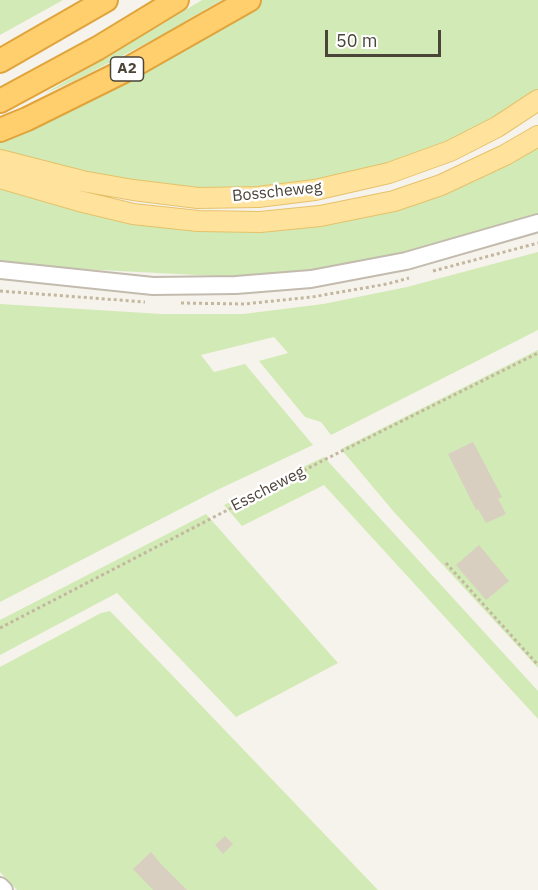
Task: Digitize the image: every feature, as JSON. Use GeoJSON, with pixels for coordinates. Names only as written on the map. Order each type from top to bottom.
{"type":"FeatureCollection","features":[{"type":"Feature","properties":{"kind":"highway"},"geometry":{"type":"LineString","coordinates":[[0,61],[106,0]]}},
{"type":"Feature","properties":{"kind":"highway","name":"A2"},"geometry":{"type":"LineString","coordinates":[[0,102],[98,48],[177,0]]}},
{"type":"Feature","properties":{"kind":"highway","name":"A2"},"geometry":{"type":"LineString","coordinates":[[0,130],[27,119],[124,70],[249,0]]}},
{"type":"Feature","properties":{"kind":"main road","name":"Bosscheweg"},"geometry":{"type":"LineString","coordinates":[[0,160],[82,181],[133,190],[198,198],[258,197],[315,190],[389,173],[450,151],[497,127],[538,100]]}},
{"type":"Feature","properties":{"kind":"main road","name":"Bosscheweg"},"geometry":{"type":"LineString","coordinates":[[0,178],[133,214],[198,221],[260,222],[320,216],[394,201],[441,185],[505,155],[538,136]]}},
{"type":"Feature","properties":{"kind":"street"},"geometry":{"type":"LineString","coordinates":[[0,270],[153,286],[236,285],[311,279],[406,261],[538,223]]}},
{"type":"Feature","properties":{"kind":"street"},"geometry":{"type":"LineString","coordinates":[[0,886],[4,890]]}},
{"type":"Feature","properties":{"kind":"path","name":"Esscheweg"},"geometry":{"type":"LineString","coordinates":[[0,628],[324,460],[538,353]]}},
{"type":"Feature","properties":{"kind":"path"},"geometry":{"type":"LineString","coordinates":[[446,563],[538,665]]}},
{"type":"Feature","properties":{"kind":"green space"},"geometry":{"type":"Polygon","coordinates":[[[0,0],[63,0],[0,35],[0,0]]]}},
{"type":"Feature","properties":{"kind":"green space"},"geometry":{"type":"Polygon","coordinates":[[[202,0],[222,0],[162,35],[44,94],[202,0]]]}},
{"type":"Feature","properties":{"kind":"green space"},"geometry":{"type":"Polygon","coordinates":[[[256,0],[538,0],[538,89],[483,124],[440,147],[408,159],[276,190],[158,189],[0,152],[0,136],[256,0]]]}},
{"type":"Feature","properties":{"kind":"green space"},"geometry":{"type":"Polygon","coordinates":[[[538,146],[538,215],[394,255],[306,272],[237,277],[0,265],[0,185],[190,226],[452,190],[483,177],[538,146]]]}},
{"type":"Feature","properties":{"kind":"green space"},"geometry":{"type":"Polygon","coordinates":[[[538,252],[538,330],[331,435],[321,422],[305,417],[259,361],[288,353],[274,337],[201,355],[214,372],[245,364],[313,445],[217,490],[0,602],[0,304],[162,314],[243,314],[323,304],[407,287],[538,252]]]}},
{"type":"Feature","properties":{"kind":"green space"},"geometry":{"type":"Polygon","coordinates":[[[538,350],[538,668],[394,512],[341,449],[538,350]]]}},
{"type":"Feature","properties":{"kind":"green space"},"geometry":{"type":"Polygon","coordinates":[[[324,457],[538,691],[538,719],[324,485],[242,526],[224,505],[324,457]]]}},
{"type":"Feature","properties":{"kind":"green space"},"geometry":{"type":"Polygon","coordinates":[[[206,514],[338,663],[236,717],[117,593],[0,655],[0,620],[206,514]]]}},
{"type":"Feature","properties":{"kind":"green space"},"geometry":{"type":"Polygon","coordinates":[[[110,611],[378,890],[17,890],[0,872],[0,667],[101,613],[110,611]]]}},
{"type":"Feature","properties":{"kind":"building"},"geometry":{"type":"Polygon","coordinates":[[[473,442],[502,497],[498,499],[506,514],[486,523],[478,509],[476,510],[448,454],[473,442]]]}},
{"type":"Feature","properties":{"kind":"building"},"geometry":{"type":"Polygon","coordinates":[[[479,545],[509,581],[486,600],[456,565],[479,545]]]}},
{"type":"Feature","properties":{"kind":"building"},"geometry":{"type":"Polygon","coordinates":[[[225,836],[233,844],[223,854],[215,845],[225,836]]]}},
{"type":"Feature","properties":{"kind":"building"},"geometry":{"type":"Polygon","coordinates":[[[151,852],[187,890],[153,890],[133,869],[151,852]]]}}]}
